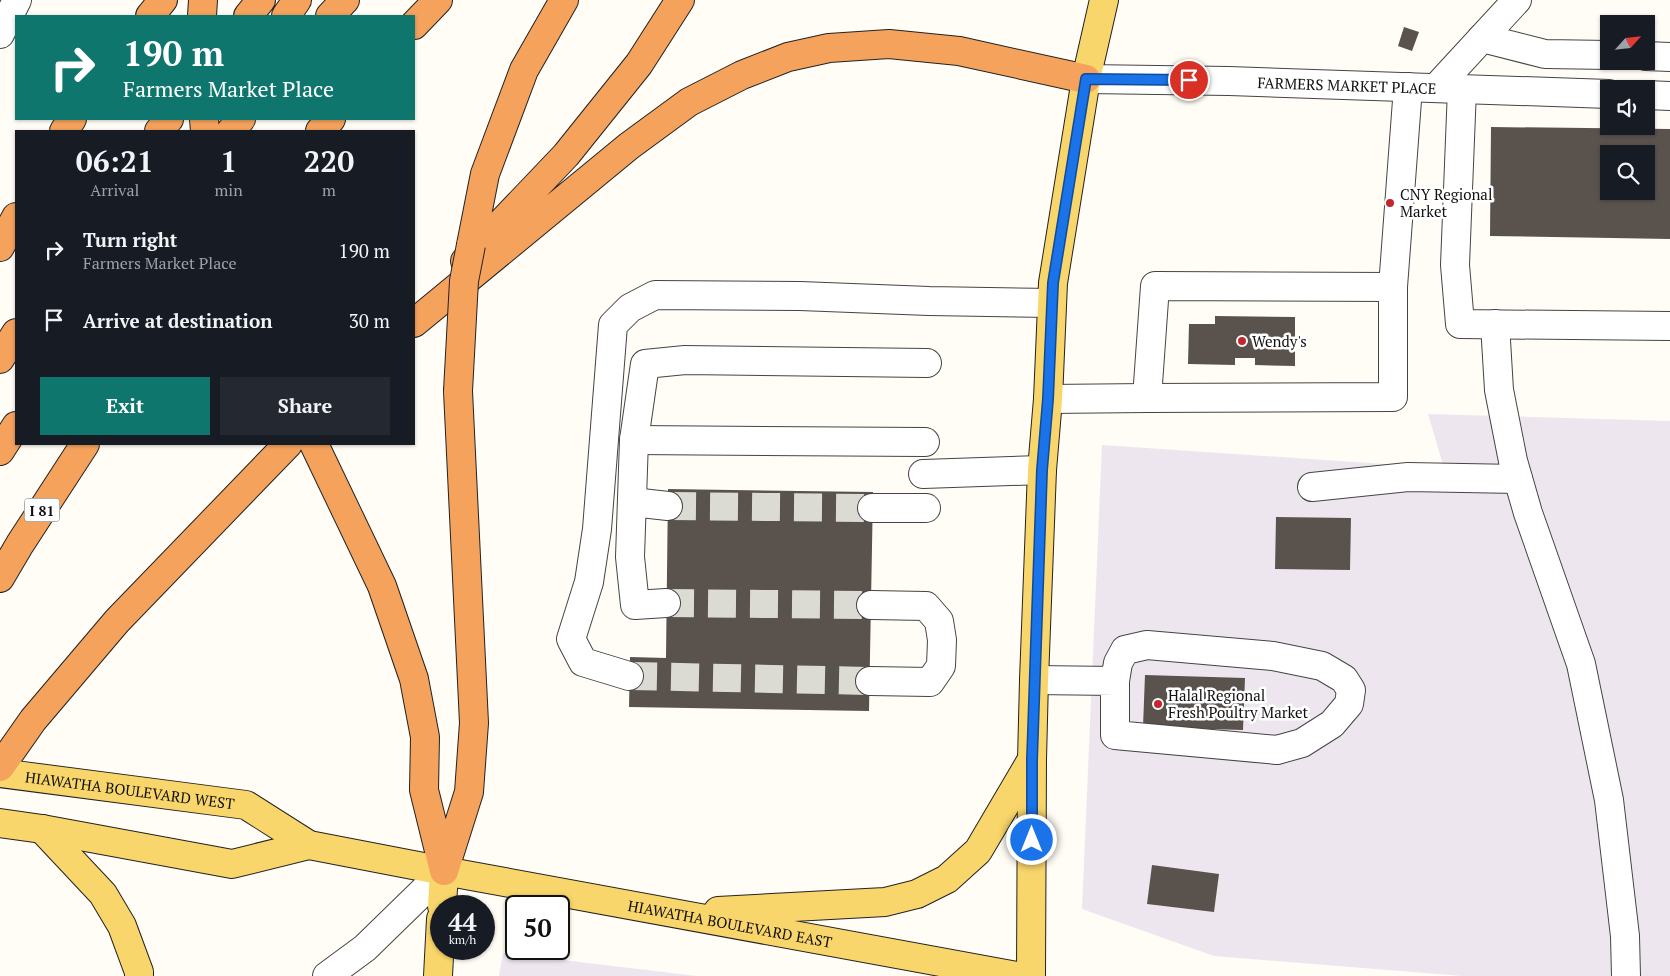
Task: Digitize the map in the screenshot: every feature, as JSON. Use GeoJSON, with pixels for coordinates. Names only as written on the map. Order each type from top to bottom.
{"type":"FeatureCollection","features":[{"type":"Feature","properties":{"kind":"highway"},"geometry":{"type":"LineString","coordinates":[[151,15],[163,0]]}},
{"type":"Feature","properties":{"kind":"highway"},"geometry":{"type":"LineString","coordinates":[[202,15],[203,0]]}},
{"type":"Feature","properties":{"kind":"highway"},"geometry":{"type":"LineString","coordinates":[[249,15],[261,0]]}},
{"type":"Feature","properties":{"kind":"highway"},"geometry":{"type":"LineString","coordinates":[[287,15],[297,0]]}},
{"type":"Feature","properties":{"kind":"highway"},"geometry":{"type":"LineString","coordinates":[[331,15],[345,0]]}},
{"type":"Feature","properties":{"kind":"highway"},"geometry":{"type":"LineString","coordinates":[[415,24],[438,0]]}},
{"type":"Feature","properties":{"kind":"highway"},"geometry":{"type":"LineString","coordinates":[[444,871],[469,792],[474,723],[458,391],[464,281],[484,174],[524,70],[564,0]]}},
{"type":"Feature","properties":{"kind":"highway"},"geometry":{"type":"LineString","coordinates":[[415,313],[566,155],[639,64],[680,0]]}},
{"type":"Feature","properties":{"kind":"highway"},"geometry":{"type":"LineString","coordinates":[[415,322],[628,146],[689,102],[742,75],[788,57],[829,48],[889,44],[959,51],[1086,79]]}},
{"type":"Feature","properties":{"kind":"highway"},"geometry":{"type":"LineString","coordinates":[[160,130],[168,120]]}},
{"type":"Feature","properties":{"kind":"highway"},"geometry":{"type":"LineString","coordinates":[[232,130],[240,120]]}},
{"type":"Feature","properties":{"kind":"highway"},"geometry":{"type":"LineString","coordinates":[[321,130],[330,120]]}},
{"type":"Feature","properties":{"kind":"highway"},"geometry":{"type":"LineString","coordinates":[[0,247],[15,219]]}},
{"type":"Feature","properties":{"kind":"highway"},"geometry":{"type":"LineString","coordinates":[[0,359],[15,335]]}},
{"type":"Feature","properties":{"kind":"highway"},"geometry":{"type":"LineString","coordinates":[[0,452],[15,428]]}},
{"type":"Feature","properties":{"kind":"highway","name":"I 81"},"geometry":{"type":"LineString","coordinates":[[0,578],[84,445]]}},
{"type":"Feature","properties":{"kind":"highway"},"geometry":{"type":"LineString","coordinates":[[0,767],[33,720],[117,621],[287,445]]}},
{"type":"Feature","properties":{"kind":"highway"},"geometry":{"type":"LineString","coordinates":[[314,445],[382,586],[414,679],[425,737],[424,790],[444,871]]}},
{"type":"Feature","properties":{"kind":"main road"},"geometry":{"type":"LineString","coordinates":[[1031,976],[1034,680],[1042,470],[1048,399],[1053,283],[1086,79],[1104,0]]}},
{"type":"Feature","properties":{"kind":"main road"},"geometry":{"type":"LineString","coordinates":[[685,915],[724,910],[885,902],[916,894],[947,879],[978,852],[1032,760]]}},
{"type":"Feature","properties":{"kind":"main road","name":"HIAWATHA BOULEVARD WEST"},"geometry":{"type":"LineString","coordinates":[[0,773],[246,805],[309,845],[444,871]]}},
{"type":"Feature","properties":{"kind":"main road","name":"HIAWATHA BOULEVARD WEST"},"geometry":{"type":"LineString","coordinates":[[0,823],[232,864],[309,845]]}},
{"type":"Feature","properties":{"kind":"main road"},"geometry":{"type":"LineString","coordinates":[[42,829],[103,894],[122,926],[138,976]]}},
{"type":"Feature","properties":{"kind":"main road"},"geometry":{"type":"LineString","coordinates":[[443,895],[444,871]]}},
{"type":"Feature","properties":{"kind":"main road","name":"HIAWATHA BOULEVARD EAST"},"geometry":{"type":"LineString","coordinates":[[444,871],[1017,976]]}},
{"type":"Feature","properties":{"kind":"main road"},"geometry":{"type":"LineString","coordinates":[[438,976],[439,960]]}},
{"type":"Feature","properties":{"kind":"street"},"geometry":{"type":"LineString","coordinates":[[0,34],[17,0]]}},
{"type":"Feature","properties":{"kind":"street"},"geometry":{"type":"LineString","coordinates":[[1517,0],[1482,38],[1449,88],[1455,265],[1460,324],[1670,326]]}},
{"type":"Feature","properties":{"kind":"street"},"geometry":{"type":"LineString","coordinates":[[1482,38],[1545,54],[1600,55]]}},
{"type":"Feature","properties":{"kind":"street"},"geometry":{"type":"LineString","coordinates":[[1655,56],[1670,57]]}},
{"type":"Feature","properties":{"kind":"street","name":"FARMERS MARKET PLACE"},"geometry":{"type":"LineString","coordinates":[[1086,79],[1229,80],[1600,94]]}},
{"type":"Feature","properties":{"kind":"street"},"geometry":{"type":"LineString","coordinates":[[1048,399],[1393,397],[1393,288],[1408,87]]}},
{"type":"Feature","properties":{"kind":"street"},"geometry":{"type":"LineString","coordinates":[[1655,95],[1670,96]]}},
{"type":"Feature","properties":{"kind":"street"},"geometry":{"type":"LineString","coordinates":[[1147,398],[1155,286],[1393,288]]}},
{"type":"Feature","properties":{"kind":"street"},"geometry":{"type":"LineString","coordinates":[[630,676],[583,662],[571,639],[589,582],[597,529],[613,325],[630,308],[655,295],[800,296],[1052,303]]}},
{"type":"Feature","properties":{"kind":"street"},"geometry":{"type":"LineString","coordinates":[[1495,324],[1498,390],[1506,434],[1518,479],[1581,664],[1609,800],[1625,936],[1626,976]]}},
{"type":"Feature","properties":{"kind":"street"},"geometry":{"type":"LineString","coordinates":[[666,603],[635,604],[630,557],[634,440],[644,364],[685,360],[927,363]]}},
{"type":"Feature","properties":{"kind":"street"},"geometry":{"type":"LineString","coordinates":[[634,440],[925,442]]}},
{"type":"Feature","properties":{"kind":"street"},"geometry":{"type":"LineString","coordinates":[[923,474],[1042,470]]}},
{"type":"Feature","properties":{"kind":"street"},"geometry":{"type":"LineString","coordinates":[[1312,486],[1408,477],[1518,479]]}},
{"type":"Feature","properties":{"kind":"street"},"geometry":{"type":"LineString","coordinates":[[632,502],[668,506]]}},
{"type":"Feature","properties":{"kind":"street"},"geometry":{"type":"LineString","coordinates":[[872,508],[926,508]]}},
{"type":"Feature","properties":{"kind":"street"},"geometry":{"type":"LineString","coordinates":[[870,681],[930,682],[941,666],[942,640],[939,621],[926,606],[871,605]]}},
{"type":"Feature","properties":{"kind":"street"},"geometry":{"type":"LineString","coordinates":[[1147,645],[1273,656],[1322,666],[1344,679],[1350,690],[1349,704],[1332,724],[1302,743],[1278,750],[1115,735],[1115,681],[1118,663],[1125,650],[1147,645]]}},
{"type":"Feature","properties":{"kind":"street"},"geometry":{"type":"LineString","coordinates":[[1034,680],[1115,681]]}},
{"type":"Feature","properties":{"kind":"street"},"geometry":{"type":"LineString","coordinates":[[326,976],[365,948],[444,871]]}},
{"type":"Feature","properties":{"kind":"shaded area"},"geometry":{"type":"Polygon","coordinates":[[[1428,414],[1670,421],[1670,976],[1462,976],[1214,956],[1082,909],[1102,445],[1444,468],[1428,414]]]}},
{"type":"Feature","properties":{"kind":"shaded area"},"geometry":{"type":"Polygon","coordinates":[[[503,953],[505,953],[505,960],[562,960],[697,976],[499,976],[503,953]]]}},
{"type":"Feature","properties":{"kind":"building"},"geometry":{"type":"Polygon","coordinates":[[[1404,27],[1419,32],[1412,51],[1398,46],[1404,27]]]}},
{"type":"Feature","properties":{"kind":"building"},"geometry":{"type":"Polygon","coordinates":[[[1491,127],[1600,128],[1600,135],[1655,135],[1655,129],[1670,129],[1670,239],[1490,236],[1491,127]]]}},
{"type":"Feature","properties":{"kind":"building","name":"Wendy's"},"geometry":{"type":"Polygon","coordinates":[[[1215,316],[1295,317],[1295,366],[1255,365],[1255,358],[1235,358],[1235,365],[1188,364],[1189,324],[1215,324],[1215,316]]]}},
{"type":"Feature","properties":{"kind":"building"},"geometry":{"type":"Polygon","coordinates":[[[668,489],[873,492],[869,711],[629,707],[630,657],[666,658],[668,489]]]}},
{"type":"Feature","properties":{"kind":"building"},"geometry":{"type":"Polygon","coordinates":[[[1276,517],[1351,518],[1350,570],[1275,569],[1276,517]]]}},
{"type":"Feature","properties":{"kind":"building"},"geometry":{"type":"Polygon","coordinates":[[[1145,675],[1245,678],[1243,730],[1143,727],[1145,675]]]}},
{"type":"Feature","properties":{"kind":"building"},"geometry":{"type":"Polygon","coordinates":[[[1152,865],[1219,874],[1214,912],[1147,904],[1152,865]]]}},
{"type":"Feature","properties":{"kind":"tunnel"},"geometry":{"type":"LineString","coordinates":[[668,506],[872,508]]}},
{"type":"Feature","properties":{"kind":"tunnel"},"geometry":{"type":"LineString","coordinates":[[666,603],[871,605]]}},
{"type":"Feature","properties":{"kind":"tunnel"},"geometry":{"type":"LineString","coordinates":[[629,676],[870,681]]}},
{"type":"Feature","properties":{"kind":"place","name":"CNY Regional Market"},"geometry":{"type":"Point","coordinates":[1390,203]}},
{"type":"Feature","properties":{"kind":"place","name":"Wendy's"},"geometry":{"type":"Point","coordinates":[1242,341]}},
{"type":"Feature","properties":{"kind":"place","name":"Halal Regional Fresh Poultry Market"},"geometry":{"type":"Point","coordinates":[1158,704]}},
{"type":"Feature","properties":{"kind":"route"},"geometry":{"type":"LineString","coordinates":[[1032,840],[1032,760],[1042,470],[1048,399],[1053,283],[1086,79],[1189,80]]}}]}
